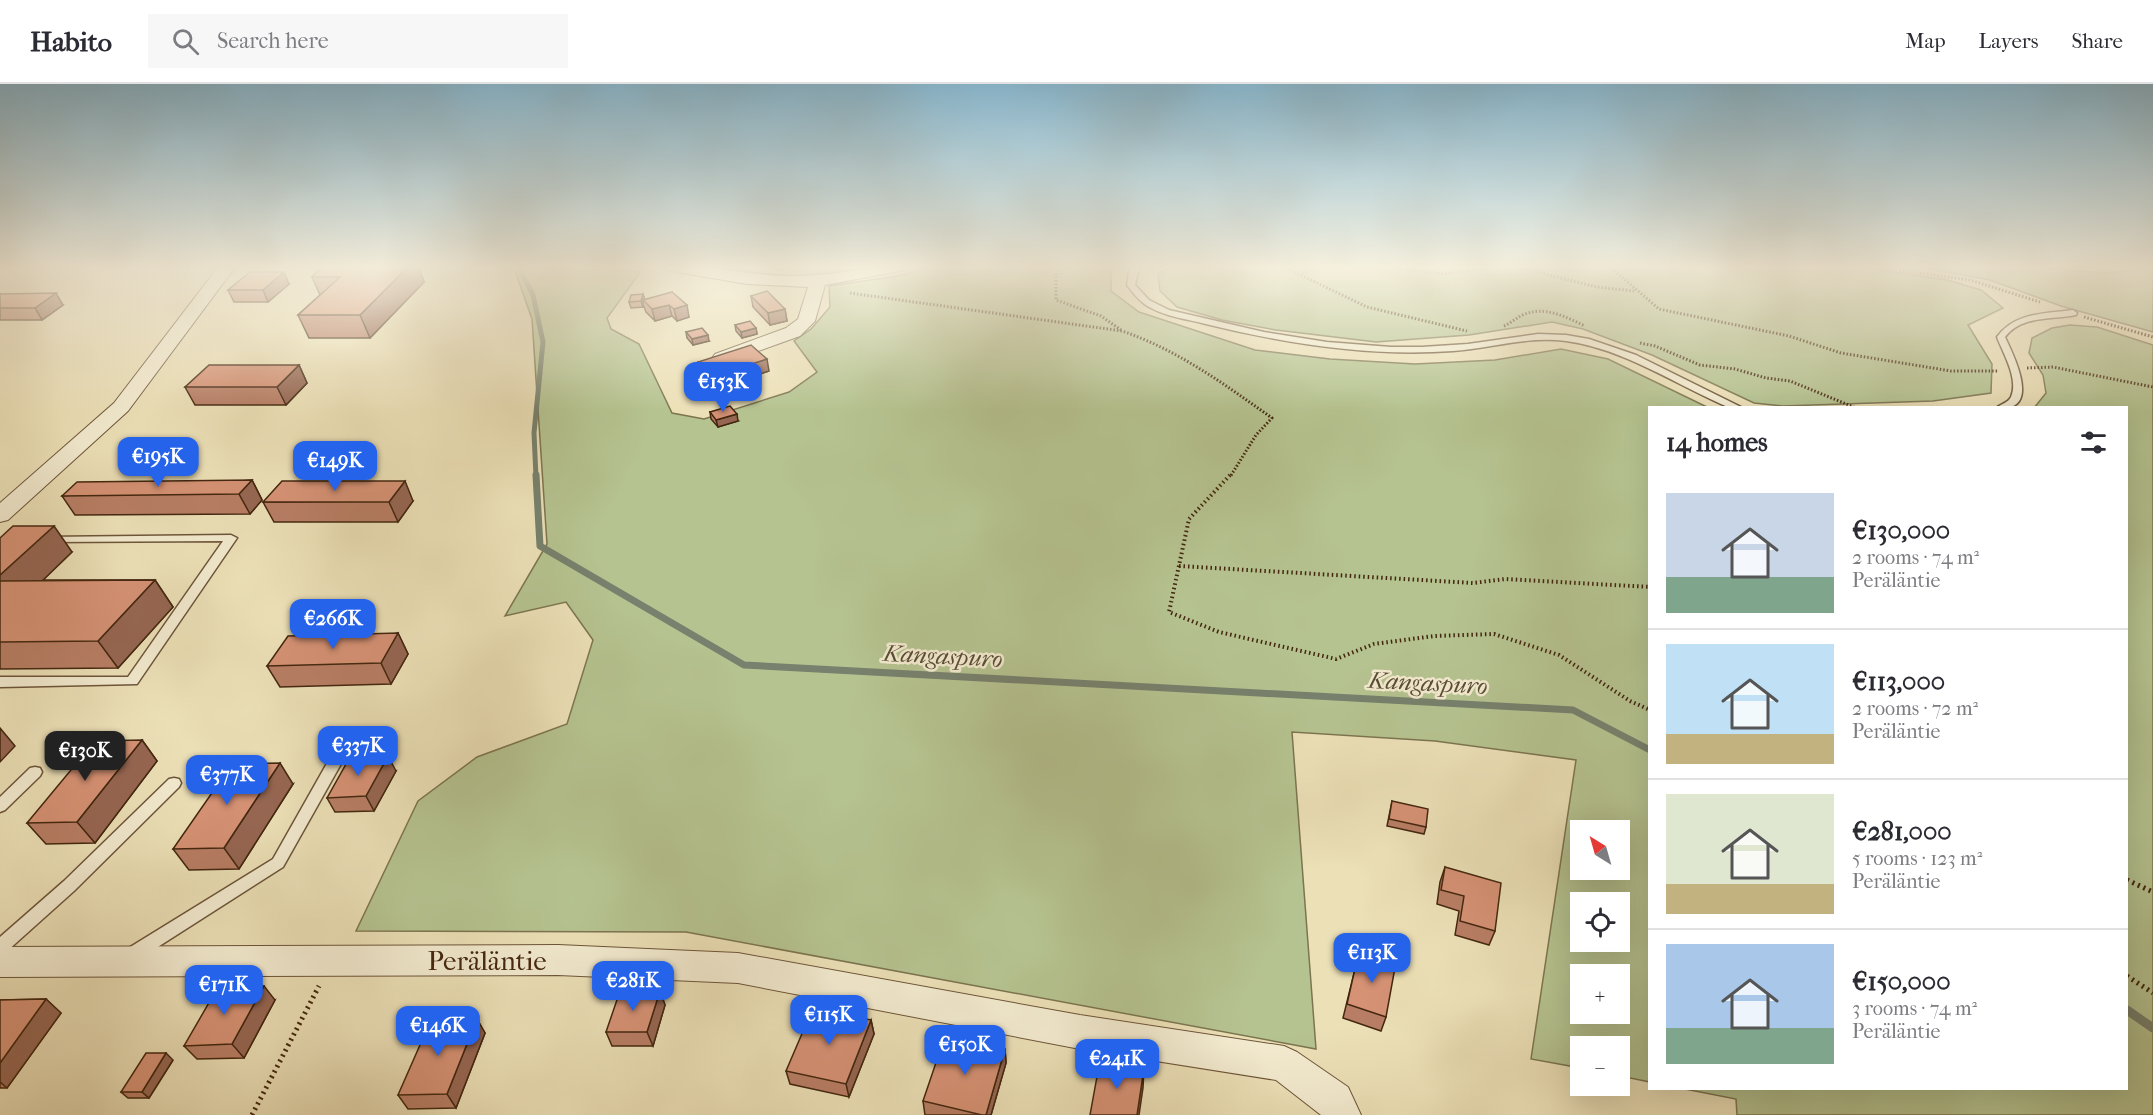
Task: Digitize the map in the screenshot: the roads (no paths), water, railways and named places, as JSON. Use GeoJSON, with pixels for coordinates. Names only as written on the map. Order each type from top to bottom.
{"type":"FeatureCollection","features":[{"type":"Feature","properties":{"kind":"street"},"geometry":{"type":"LineString","coordinates":[[0,516],[121,407],[192,314]]}},
{"type":"Feature","properties":{"kind":"street"},"geometry":{"type":"LineString","coordinates":[[713,362],[793,332],[806,321],[808,314]]}},
{"type":"Feature","properties":{"kind":"street","name":"Peräläntie"},"geometry":{"type":"LineString","coordinates":[[0,962],[124,959],[331,962],[558,960],[738,968],[1080,1032],[1284,1064],[1334,1100],[1342,1115]]}},
{"type":"Feature","properties":{"kind":"lane"},"geometry":{"type":"LineString","coordinates":[[1179,314],[1239,330],[1299,341],[1388,350],[1454,348],[1541,336],[1570,338],[1635,360],[1734,406]]}},
{"type":"Feature","properties":{"kind":"lane"},"geometry":{"type":"LineString","coordinates":[[2008,406],[2017,397],[2018,387],[2001,337],[2014,322],[2066,314]]}},
{"type":"Feature","properties":{"kind":"lane"},"geometry":{"type":"LineString","coordinates":[[0,682],[132,681],[231,538],[30,539]]}},
{"type":"Feature","properties":{"kind":"lane"},"geometry":{"type":"LineString","coordinates":[[124,959],[278,863],[348,739]]}},
{"type":"Feature","properties":{"kind":"lane"},"geometry":{"type":"LineString","coordinates":[[0,806],[35,772]]}},
{"type":"Feature","properties":{"kind":"lane"},"geometry":{"type":"LineString","coordinates":[[0,947],[69,886],[174,783]]}},
{"type":"Feature","properties":{"kind":"waterway","name":"Kangaspuro"},"geometry":{"type":"LineString","coordinates":[[536,477],[534,433],[543,342],[537,314]]}},
{"type":"Feature","properties":{"kind":"waterway","name":"Kangaspuro"},"geometry":{"type":"LineString","coordinates":[[536,475],[540,546],[744,665],[1573,710],[1648,749]]}},
{"type":"Feature","properties":{"kind":"waterway","name":"Kangaspuro"},"geometry":{"type":"LineString","coordinates":[[2128,1011],[2153,1028]]}}]}
